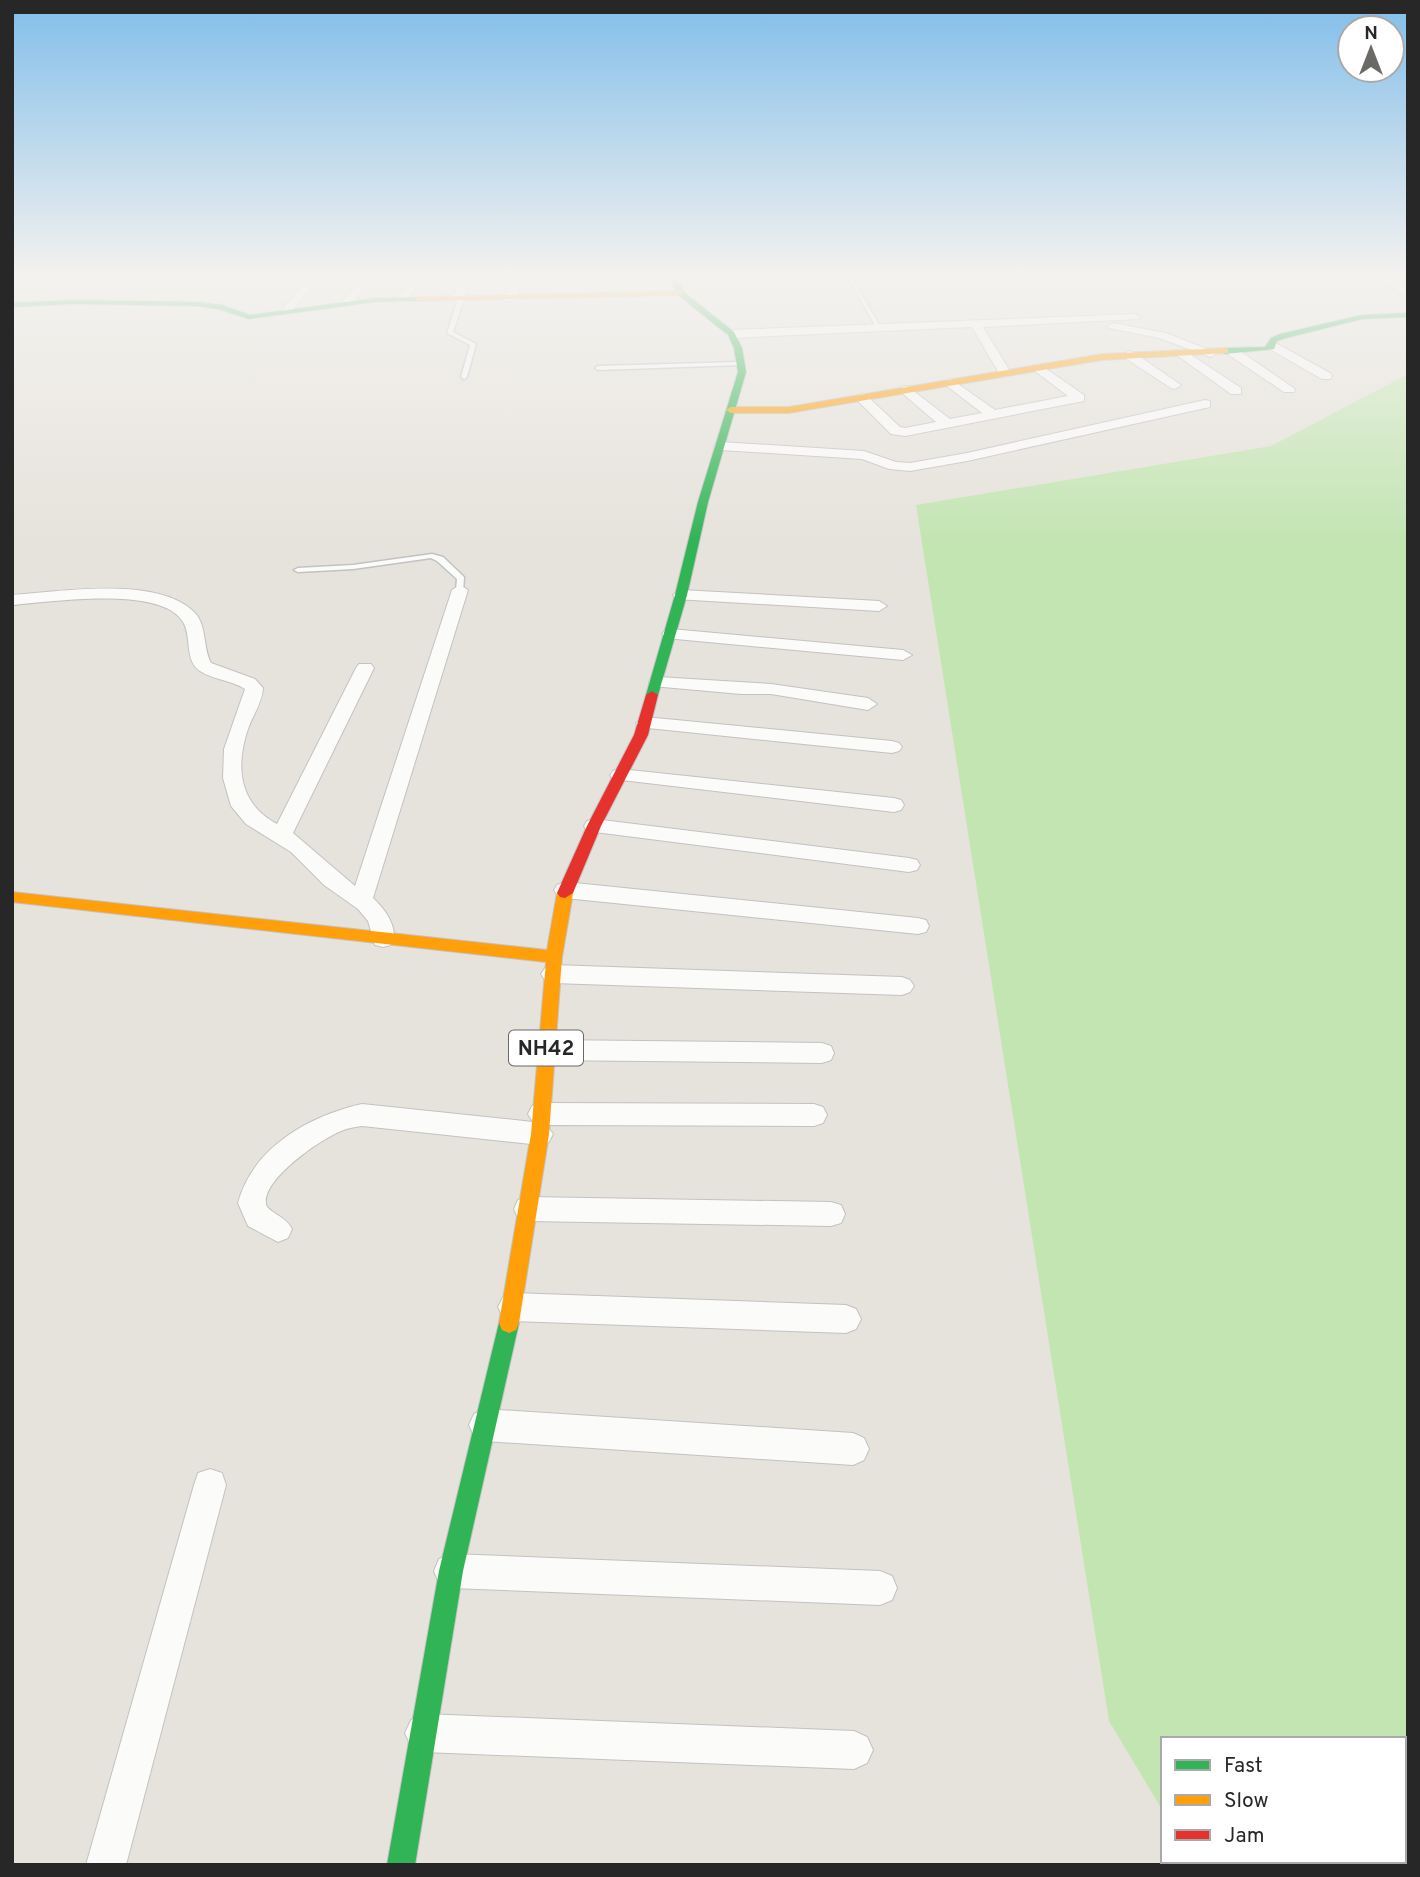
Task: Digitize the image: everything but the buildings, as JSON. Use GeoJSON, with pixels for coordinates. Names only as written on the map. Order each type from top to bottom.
{"type":"FeatureCollection","features":[{"type":"Feature","properties":{"kind":"main road","name":"NH42"},"geometry":{"type":"LineString","coordinates":[[401,1865],[451,1571],[513,1307],[541,1124],[553,965],[565,890],[645,723],[671,634],[703,502],[722,446],[742,372],[740,366]]}},
{"type":"Feature","properties":{"kind":"main road"},"geometry":{"type":"LineString","coordinates":[[731,410],[772,412],[1002,377],[1056,366]]}},
{"type":"Feature","properties":{"kind":"main road"},"geometry":{"type":"LineString","coordinates":[[12,897],[383,939],[553,965]]}},
{"type":"Feature","properties":{"kind":"street"},"geometry":{"type":"LineString","coordinates":[[996,366],[1002,377]]}},
{"type":"Feature","properties":{"kind":"street"},"geometry":{"type":"LineString","coordinates":[[1145,366],[1175,385]]}},
{"type":"Feature","properties":{"kind":"street"},"geometry":{"type":"LineString","coordinates":[[1200,366],[1236,391]]}},
{"type":"Feature","properties":{"kind":"street"},"geometry":{"type":"LineString","coordinates":[[1254,366],[1289,389]]}},
{"type":"Feature","properties":{"kind":"street"},"geometry":{"type":"LineString","coordinates":[[1308,366],[1326,376]]}},
{"type":"Feature","properties":{"kind":"street"},"geometry":{"type":"LineString","coordinates":[[861,398],[900,432],[993,415],[1033,402],[1080,397],[1039,368]]}},
{"type":"Feature","properties":{"kind":"street"},"geometry":{"type":"LineString","coordinates":[[951,383],[993,415]]}},
{"type":"Feature","properties":{"kind":"street"},"geometry":{"type":"LineString","coordinates":[[907,390],[947,424]]}},
{"type":"Feature","properties":{"kind":"street"},"geometry":{"type":"LineString","coordinates":[[722,446],[872,456],[894,466],[910,467],[1206,404]]}},
{"type":"Feature","properties":{"kind":"street"},"geometry":{"type":"LineString","coordinates":[[872,456],[899,446],[1000,429]]}},
{"type":"Feature","properties":{"kind":"street"},"geometry":{"type":"LineString","coordinates":[[362,899],[460,590]]}},
{"type":"Feature","properties":{"kind":"street"},"geometry":{"type":"LineString","coordinates":[[681,594],[880,606]]}},
{"type":"Feature","properties":{"kind":"street"},"geometry":{"type":"LineString","coordinates":[[12,600],[141,595],[172,603],[182,610],[192,624],[201,662],[205,667],[249,683],[254,688],[254,696],[236,733],[232,752],[237,794],[247,816],[296,845],[333,881],[362,899],[377,917],[383,930],[383,939]]}},
{"type":"Feature","properties":{"kind":"street"},"geometry":{"type":"LineString","coordinates":[[671,634],[902,655]]}},
{"type":"Feature","properties":{"kind":"street"},"geometry":{"type":"LineString","coordinates":[[282,835],[365,668]]}},
{"type":"Feature","properties":{"kind":"street"},"geometry":{"type":"LineString","coordinates":[[658,682],[771,689],[868,704]]}},
{"type":"Feature","properties":{"kind":"street"},"geometry":{"type":"LineString","coordinates":[[645,723],[892,747]]}},
{"type":"Feature","properties":{"kind":"street"},"geometry":{"type":"LineString","coordinates":[[620,775],[894,805]]}},
{"type":"Feature","properties":{"kind":"street"},"geometry":{"type":"LineString","coordinates":[[594,826],[909,865]]}},
{"type":"Feature","properties":{"kind":"street"},"geometry":{"type":"LineString","coordinates":[[565,890],[918,926]]}},
{"type":"Feature","properties":{"kind":"street"},"geometry":{"type":"LineString","coordinates":[[553,965],[902,986]]}},
{"type":"Feature","properties":{"kind":"street"},"geometry":{"type":"LineString","coordinates":[[546,1050],[822,1053]]}},
{"type":"Feature","properties":{"kind":"street"},"geometry":{"type":"LineString","coordinates":[[278,1229],[263,1224],[253,1210],[252,1194],[259,1177],[318,1130],[341,1119],[362,1115],[541,1124],[814,1115]]}},
{"type":"Feature","properties":{"kind":"street"},"geometry":{"type":"LineString","coordinates":[[528,1209],[831,1214]]}},
{"type":"Feature","properties":{"kind":"street"},"geometry":{"type":"LineString","coordinates":[[513,1307],[846,1320]]}},
{"type":"Feature","properties":{"kind":"street"},"geometry":{"type":"LineString","coordinates":[[485,1425],[853,1449]]}},
{"type":"Feature","properties":{"kind":"street"},"geometry":{"type":"LineString","coordinates":[[106,1865],[210,1485]]}},
{"type":"Feature","properties":{"kind":"street"},"geometry":{"type":"LineString","coordinates":[[451,1571],[880,1588]]}},
{"type":"Feature","properties":{"kind":"street"},"geometry":{"type":"LineString","coordinates":[[424,1733],[853,1750]]}},
{"type":"Feature","properties":{"kind":"lane"},"geometry":{"type":"LineString","coordinates":[[464,377],[467,366]]}},
{"type":"Feature","properties":{"kind":"lane"},"geometry":{"type":"LineString","coordinates":[[598,368],[683,366]]}},
{"type":"Feature","properties":{"kind":"lane"},"geometry":{"type":"LineString","coordinates":[[298,570],[353,567],[432,556],[440,559],[461,579],[460,590]]}},
{"type":"Feature","properties":{"kind":"green space"},"geometry":{"type":"Polygon","coordinates":[[[1408,374],[1408,1865],[1194,1863],[1406,1863],[1406,1737],[1161,1737],[1161,1808],[1109,1721],[916,505],[1271,446],[1408,374]]]}},
{"type":"Feature","properties":{"kind":"traffic: fast"},"geometry":{"type":"LineString","coordinates":[[652,695],[681,595],[703,502],[742,372],[741,366]]}},
{"type":"Feature","properties":{"kind":"traffic: fast"},"geometry":{"type":"LineString","coordinates":[[401,1865],[451,1571],[509,1323]]}},
{"type":"Feature","properties":{"kind":"traffic: slow"},"geometry":{"type":"LineString","coordinates":[[731,410],[789,410],[1051,366]]}},
{"type":"Feature","properties":{"kind":"traffic: slow"},"geometry":{"type":"LineString","coordinates":[[509,1323],[540,1134],[554,957],[565,893]]}},
{"type":"Feature","properties":{"kind":"traffic: slow"},"geometry":{"type":"LineString","coordinates":[[12,897],[554,957]]}},
{"type":"Feature","properties":{"kind":"traffic: jam"},"geometry":{"type":"LineString","coordinates":[[565,893],[594,826],[641,735],[652,695]]}}]}
